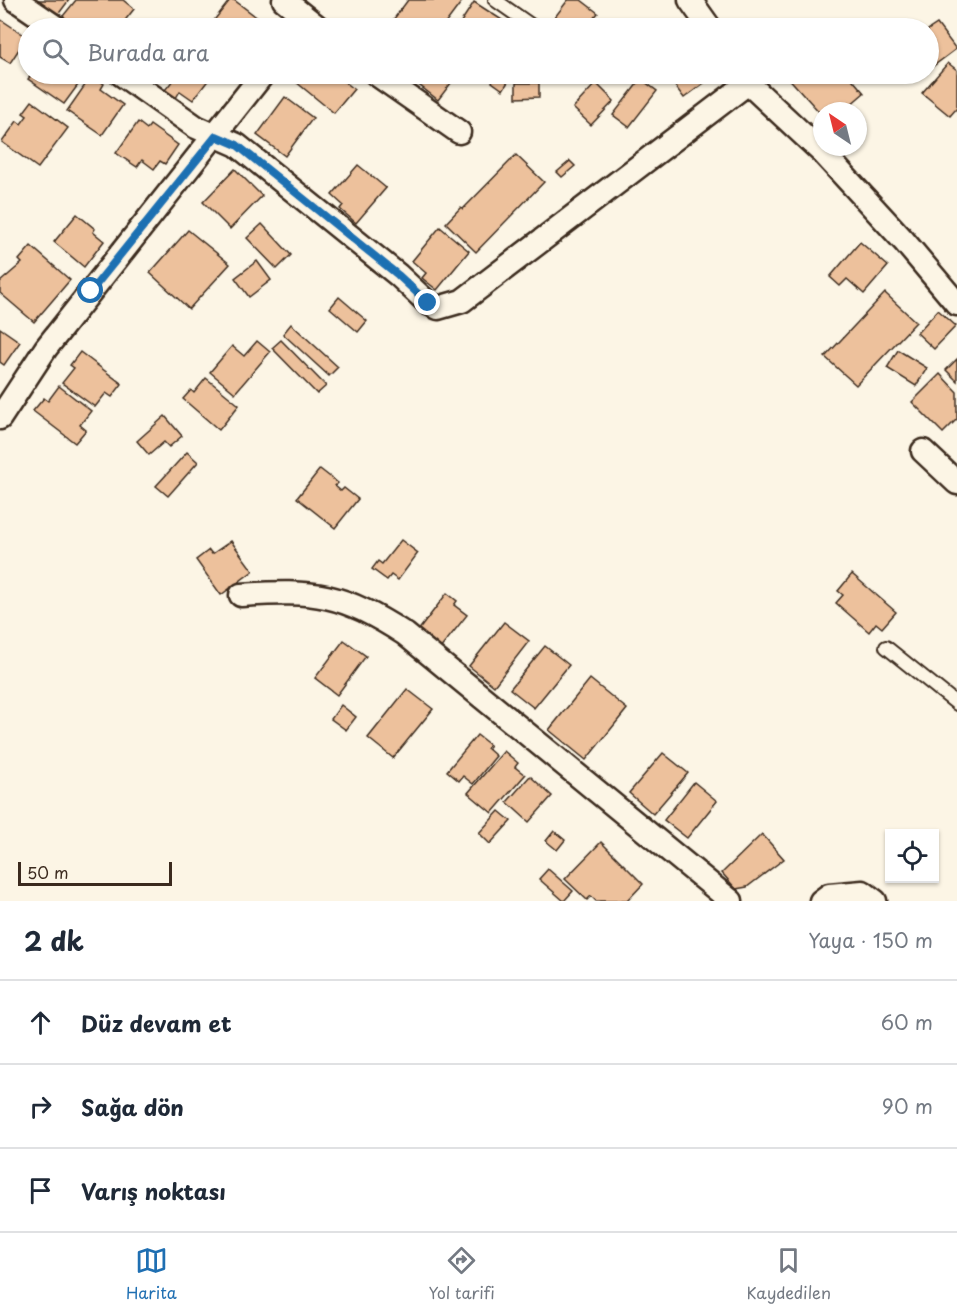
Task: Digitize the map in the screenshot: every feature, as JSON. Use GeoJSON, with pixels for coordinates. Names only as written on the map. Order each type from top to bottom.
{"type":"FeatureCollection","features":[{"type":"Feature","properties":{"kind":"street"},"geometry":{"type":"LineString","coordinates":[[16,0],[42,18]]}},
{"type":"Feature","properties":{"kind":"street"},"geometry":{"type":"LineString","coordinates":[[284,0],[309,18]]}},
{"type":"Feature","properties":{"kind":"street"},"geometry":{"type":"LineString","coordinates":[[690,0],[703,18]]}},
{"type":"Feature","properties":{"kind":"street"},"geometry":{"type":"LineString","coordinates":[[135,84],[196,126],[237,145],[398,275],[428,303],[446,308],[462,301],[737,84]]}},
{"type":"Feature","properties":{"kind":"street"},"geometry":{"type":"LineString","coordinates":[[0,418],[46,348],[255,84]]}},
{"type":"Feature","properties":{"kind":"street"},"geometry":{"type":"LineString","coordinates":[[390,84],[459,132]]}},
{"type":"Feature","properties":{"kind":"street"},"geometry":{"type":"LineString","coordinates":[[751,84],[825,155],[904,241],[957,304]]}},
{"type":"Feature","properties":{"kind":"street"},"geometry":{"type":"LineString","coordinates":[[923,451],[957,483]]}},
{"type":"Feature","properties":{"kind":"street"},"geometry":{"type":"LineString","coordinates":[[241,595],[317,594],[342,599],[370,611],[405,634],[731,901]]}},
{"type":"Feature","properties":{"kind":"street"},"geometry":{"type":"LineString","coordinates":[[821,901],[829,895],[863,892],[875,901]]}},
{"type":"Feature","properties":{"kind":"lane"},"geometry":{"type":"LineString","coordinates":[[495,0],[521,18]]}},
{"type":"Feature","properties":{"kind":"lane"},"geometry":{"type":"LineString","coordinates":[[886,647],[957,704]]}},
{"type":"Feature","properties":{"kind":"building"},"geometry":{"type":"Polygon","coordinates":[[[36,0],[69,0],[57,16],[36,0]]]}},
{"type":"Feature","properties":{"kind":"building"},"geometry":{"type":"Polygon","coordinates":[[[76,0],[123,0],[134,9],[127,18],[66,18],[63,16],[76,0]]]}},
{"type":"Feature","properties":{"kind":"building"},"geometry":{"type":"Polygon","coordinates":[[[230,0],[234,0],[258,18],[216,18],[230,0]]]}},
{"type":"Feature","properties":{"kind":"building"},"geometry":{"type":"Polygon","coordinates":[[[408,0],[463,0],[450,18],[394,18],[408,0]]]}},
{"type":"Feature","properties":{"kind":"building"},"geometry":{"type":"Polygon","coordinates":[[[568,0],[581,0],[598,13],[594,18],[554,18],[568,0]]]}},
{"type":"Feature","properties":{"kind":"building"},"geometry":{"type":"Polygon","coordinates":[[[474,2],[499,18],[464,18],[474,2]]]}},
{"type":"Feature","properties":{"kind":"building"},"geometry":{"type":"Polygon","coordinates":[[[0,19],[18,31],[18,51],[10,63],[0,57],[0,19]]]}},
{"type":"Feature","properties":{"kind":"building"},"geometry":{"type":"Polygon","coordinates":[[[939,27],[956,49],[939,62],[939,27]]]}},
{"type":"Feature","properties":{"kind":"building"},"geometry":{"type":"Polygon","coordinates":[[[948,63],[957,70],[957,108],[950,116],[922,93],[930,84],[939,84],[939,73],[948,63]]]}},
{"type":"Feature","properties":{"kind":"building"},"geometry":{"type":"Polygon","coordinates":[[[35,84],[79,84],[64,104],[35,84]]]}},
{"type":"Feature","properties":{"kind":"building"},"geometry":{"type":"Polygon","coordinates":[[[86,84],[104,84],[101,89],[123,105],[102,135],[67,111],[86,84]]]}},
{"type":"Feature","properties":{"kind":"building"},"geometry":{"type":"Polygon","coordinates":[[[170,84],[205,84],[193,100],[180,91],[176,98],[165,90],[170,84]]]}},
{"type":"Feature","properties":{"kind":"building"},"geometry":{"type":"Polygon","coordinates":[[[298,84],[348,84],[354,89],[334,113],[298,84]]]}},
{"type":"Feature","properties":{"kind":"building"},"geometry":{"type":"Polygon","coordinates":[[[420,84],[450,84],[438,100],[420,84]]]}},
{"type":"Feature","properties":{"kind":"building"},"geometry":{"type":"Polygon","coordinates":[[[495,84],[507,84],[503,90],[495,84]]]}},
{"type":"Feature","properties":{"kind":"building"},"geometry":{"type":"Polygon","coordinates":[[[516,84],[539,84],[539,97],[516,98],[516,84]]]}},
{"type":"Feature","properties":{"kind":"building"},"geometry":{"type":"Polygon","coordinates":[[[595,84],[614,101],[591,125],[573,108],[595,84]]]}},
{"type":"Feature","properties":{"kind":"building"},"geometry":{"type":"Polygon","coordinates":[[[637,84],[648,84],[657,91],[629,127],[613,115],[637,84]]]}},
{"type":"Feature","properties":{"kind":"building"},"geometry":{"type":"Polygon","coordinates":[[[674,84],[703,84],[684,98],[674,84]]]}},
{"type":"Feature","properties":{"kind":"building"},"geometry":{"type":"Polygon","coordinates":[[[794,84],[856,84],[864,93],[854,102],[813,102],[813,105],[794,84]]]}},
{"type":"Feature","properties":{"kind":"building"},"geometry":{"type":"Polygon","coordinates":[[[285,97],[313,118],[285,156],[257,135],[285,97]]]}},
{"type":"Feature","properties":{"kind":"building"},"geometry":{"type":"Polygon","coordinates":[[[32,101],[68,128],[38,168],[2,142],[17,121],[21,124],[27,116],[23,113],[32,101]]]}},
{"type":"Feature","properties":{"kind":"building"},"geometry":{"type":"Polygon","coordinates":[[[138,122],[147,129],[150,125],[178,145],[165,164],[160,161],[154,169],[142,160],[137,167],[116,153],[138,122]]]}},
{"type":"Feature","properties":{"kind":"building"},"geometry":{"type":"Polygon","coordinates":[[[516,155],[544,182],[476,252],[446,223],[461,207],[463,209],[516,155]]]}},
{"type":"Feature","properties":{"kind":"building"},"geometry":{"type":"Polygon","coordinates":[[[570,161],[575,166],[562,177],[557,172],[570,161]]]}},
{"type":"Feature","properties":{"kind":"building"},"geometry":{"type":"Polygon","coordinates":[[[358,165],[386,188],[356,223],[340,209],[343,205],[332,195],[358,165]]]}},
{"type":"Feature","properties":{"kind":"building"},"geometry":{"type":"Polygon","coordinates":[[[235,169],[262,196],[230,229],[203,202],[235,169]]]}},
{"type":"Feature","properties":{"kind":"building"},"geometry":{"type":"Polygon","coordinates":[[[77,214],[95,229],[93,232],[104,241],[84,267],[54,242],[77,214]]]}},
{"type":"Feature","properties":{"kind":"building"},"geometry":{"type":"Polygon","coordinates":[[[262,224],[291,255],[277,269],[247,238],[262,224]]]}},
{"type":"Feature","properties":{"kind":"building"},"geometry":{"type":"Polygon","coordinates":[[[440,227],[469,251],[437,290],[422,278],[426,273],[412,261],[440,227]]]}},
{"type":"Feature","properties":{"kind":"building"},"geometry":{"type":"Polygon","coordinates":[[[188,230],[230,264],[189,309],[150,273],[188,230]]]}},
{"type":"Feature","properties":{"kind":"building"},"geometry":{"type":"Polygon","coordinates":[[[860,242],[888,266],[864,294],[847,279],[840,286],[830,277],[860,242]]]}},
{"type":"Feature","properties":{"kind":"building"},"geometry":{"type":"Polygon","coordinates":[[[31,246],[70,280],[34,322],[0,293],[0,282],[22,263],[19,260],[31,246]]]}},
{"type":"Feature","properties":{"kind":"building"},"geometry":{"type":"Polygon","coordinates":[[[257,261],[271,280],[249,297],[235,278],[257,261]]]}},
{"type":"Feature","properties":{"kind":"building"},"geometry":{"type":"Polygon","coordinates":[[[885,293],[916,322],[856,385],[825,357],[885,293]]]}},
{"type":"Feature","properties":{"kind":"building"},"geometry":{"type":"Polygon","coordinates":[[[339,297],[367,321],[358,332],[330,308],[339,297]]]}},
{"type":"Feature","properties":{"kind":"building"},"geometry":{"type":"Polygon","coordinates":[[[938,310],[956,326],[934,349],[917,333],[938,310]]]}},
{"type":"Feature","properties":{"kind":"building"},"geometry":{"type":"Polygon","coordinates":[[[291,324],[338,367],[329,376],[283,334],[291,324]]]}},
{"type":"Feature","properties":{"kind":"building"},"geometry":{"type":"Polygon","coordinates":[[[0,328],[20,342],[4,365],[0,362],[0,328]]]}},
{"type":"Feature","properties":{"kind":"building"},"geometry":{"type":"Polygon","coordinates":[[[281,340],[326,386],[317,394],[272,348],[281,340]]]}},
{"type":"Feature","properties":{"kind":"building"},"geometry":{"type":"Polygon","coordinates":[[[257,341],[270,352],[235,393],[210,372],[232,346],[244,356],[257,341]]]}},
{"type":"Feature","properties":{"kind":"building"},"geometry":{"type":"Polygon","coordinates":[[[898,350],[927,368],[916,386],[887,368],[898,350]]]}},
{"type":"Feature","properties":{"kind":"building"},"geometry":{"type":"Polygon","coordinates":[[[80,352],[122,384],[112,397],[106,393],[95,407],[62,383],[74,368],[70,365],[80,352]]]}},
{"type":"Feature","properties":{"kind":"building"},"geometry":{"type":"Polygon","coordinates":[[[957,359],[957,381],[946,370],[957,359]]]}},
{"type":"Feature","properties":{"kind":"building"},"geometry":{"type":"Polygon","coordinates":[[[940,374],[957,392],[957,419],[943,433],[912,402],[940,374]]]}},
{"type":"Feature","properties":{"kind":"building"},"geometry":{"type":"Polygon","coordinates":[[[206,378],[239,405],[219,430],[183,399],[191,390],[194,393],[206,378]]]}},
{"type":"Feature","properties":{"kind":"building"},"geometry":{"type":"Polygon","coordinates":[[[59,386],[91,411],[80,425],[86,430],[75,443],[33,411],[44,398],[48,401],[59,386]]]}},
{"type":"Feature","properties":{"kind":"building"},"geometry":{"type":"Polygon","coordinates":[[[165,416],[182,436],[169,447],[164,442],[149,455],[137,441],[165,416]]]}},
{"type":"Feature","properties":{"kind":"building"},"geometry":{"type":"Polygon","coordinates":[[[187,452],[198,462],[168,496],[156,486],[187,452]]]}},
{"type":"Feature","properties":{"kind":"building"},"geometry":{"type":"Polygon","coordinates":[[[320,469],[338,483],[335,486],[341,491],[344,488],[358,499],[335,528],[297,498],[320,469]]]}},
{"type":"Feature","properties":{"kind":"building"},"geometry":{"type":"Polygon","coordinates":[[[401,540],[418,553],[398,580],[391,575],[387,580],[372,569],[378,561],[382,564],[401,540]]]}},
{"type":"Feature","properties":{"kind":"building"},"geometry":{"type":"Polygon","coordinates":[[[231,541],[253,571],[221,595],[196,560],[209,550],[212,554],[231,541]]]}},
{"type":"Feature","properties":{"kind":"building"},"geometry":{"type":"Polygon","coordinates":[[[852,574],[896,612],[882,628],[876,623],[869,632],[836,603],[843,595],[838,591],[852,574]]]}},
{"type":"Feature","properties":{"kind":"building"},"geometry":{"type":"Polygon","coordinates":[[[447,593],[457,601],[454,605],[467,615],[440,649],[418,631],[447,593]]]}},
{"type":"Feature","properties":{"kind":"building"},"geometry":{"type":"Polygon","coordinates":[[[504,622],[529,641],[494,686],[469,666],[504,622]]]}},
{"type":"Feature","properties":{"kind":"building"},"geometry":{"type":"Polygon","coordinates":[[[344,640],[366,656],[337,695],[315,678],[344,640]]]}},
{"type":"Feature","properties":{"kind":"building"},"geometry":{"type":"Polygon","coordinates":[[[545,646],[569,665],[534,708],[510,689],[545,646]]]}},
{"type":"Feature","properties":{"kind":"building"},"geometry":{"type":"Polygon","coordinates":[[[590,679],[627,709],[586,760],[549,730],[590,679]]]}},
{"type":"Feature","properties":{"kind":"building"},"geometry":{"type":"Polygon","coordinates":[[[407,689],[433,709],[393,758],[368,738],[407,689]]]}},
{"type":"Feature","properties":{"kind":"building"},"geometry":{"type":"Polygon","coordinates":[[[341,705],[356,717],[346,730],[331,719],[341,705]]]}},
{"type":"Feature","properties":{"kind":"building"},"geometry":{"type":"Polygon","coordinates":[[[477,735],[490,745],[487,748],[496,756],[473,784],[463,776],[459,781],[447,771],[477,735]]]}},
{"type":"Feature","properties":{"kind":"building"},"geometry":{"type":"Polygon","coordinates":[[[504,751],[518,763],[515,767],[525,775],[492,813],[468,793],[504,751]]]}},
{"type":"Feature","properties":{"kind":"building"},"geometry":{"type":"Polygon","coordinates":[[[663,753],[688,773],[653,814],[629,793],[663,753]]]}},
{"type":"Feature","properties":{"kind":"building"},"geometry":{"type":"Polygon","coordinates":[[[530,776],[552,796],[529,822],[507,802],[530,776]]]}},
{"type":"Feature","properties":{"kind":"building"},"geometry":{"type":"Polygon","coordinates":[[[694,782],[717,801],[687,838],[664,820],[694,782]]]}},
{"type":"Feature","properties":{"kind":"building"},"geometry":{"type":"Polygon","coordinates":[[[499,811],[511,821],[490,844],[479,833],[499,811]]]}},
{"type":"Feature","properties":{"kind":"building"},"geometry":{"type":"Polygon","coordinates":[[[554,831],[565,840],[557,850],[546,841],[554,831]]]}},
{"type":"Feature","properties":{"kind":"building"},"geometry":{"type":"Polygon","coordinates":[[[762,834],[784,859],[747,887],[736,889],[722,873],[762,834]]]}},
{"type":"Feature","properties":{"kind":"building"},"geometry":{"type":"Polygon","coordinates":[[[601,842],[643,884],[627,901],[596,901],[591,896],[587,900],[565,879],[601,842]]]}},
{"type":"Feature","properties":{"kind":"building"},"geometry":{"type":"Polygon","coordinates":[[[548,869],[573,891],[564,901],[539,879],[548,869]]]}},
{"type":"Feature","properties":{"kind":"route"},"geometry":{"type":"LineString","coordinates":[[91,291],[216,136],[237,145],[398,275],[428,303]]}}]}
